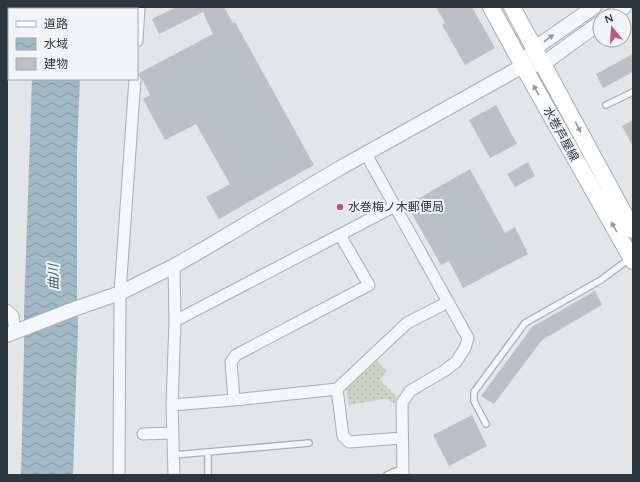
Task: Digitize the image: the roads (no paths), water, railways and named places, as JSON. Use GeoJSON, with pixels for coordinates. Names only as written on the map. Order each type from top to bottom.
{"type":"FeatureCollection","features":[{"type":"Feature","properties":{"kind":"main road","name":"水巻芦屋線"},"geometry":{"type":"LineString","coordinates":[[491,7],[632,258]]}},
{"type":"Feature","properties":{"kind":"main road","name":"水巻芦屋線"},"geometry":{"type":"LineString","coordinates":[[512,7],[633,230]]}},
{"type":"Feature","properties":{"kind":"street"},"geometry":{"type":"LineString","coordinates":[[138,24],[139,7]]}},
{"type":"Feature","properties":{"kind":"street"},"geometry":{"type":"LineString","coordinates":[[523,66],[535,48],[594,7]]}},
{"type":"Feature","properties":{"kind":"street"},"geometry":{"type":"LineString","coordinates":[[7,310],[13,316],[14,332],[120,293],[174,266],[340,168],[523,66],[543,64],[592,29]]}},
{"type":"Feature","properties":{"kind":"street"},"geometry":{"type":"LineString","coordinates":[[119,475],[120,293],[134,80]]}},
{"type":"Feature","properties":{"kind":"street"},"geometry":{"type":"LineString","coordinates":[[366,154],[468,338],[465,348],[456,362],[444,371],[410,391],[402,403],[403,472]]}},
{"type":"Feature","properties":{"kind":"street"},"geometry":{"type":"LineString","coordinates":[[175,321],[395,206]]}},
{"type":"Feature","properties":{"kind":"street"},"geometry":{"type":"LineString","coordinates":[[234,400],[231,362],[236,355],[369,286],[340,235]]}},
{"type":"Feature","properties":{"kind":"street"},"geometry":{"type":"LineString","coordinates":[[174,266],[175,321],[172,405],[174,475]]}},
{"type":"Feature","properties":{"kind":"street"},"geometry":{"type":"LineString","coordinates":[[172,405],[234,400],[337,388],[407,323],[448,302]]}},
{"type":"Feature","properties":{"kind":"street"},"geometry":{"type":"LineString","coordinates":[[337,388],[343,436],[349,442],[402,438]]}},
{"type":"Feature","properties":{"kind":"street"},"geometry":{"type":"LineString","coordinates":[[143,434],[173,433]]}},
{"type":"Feature","properties":{"kind":"lane"},"geometry":{"type":"LineString","coordinates":[[606,106],[633,92]]}},
{"type":"Feature","properties":{"kind":"lane"},"geometry":{"type":"LineString","coordinates":[[486,424],[474,401],[474,392],[525,323],[601,280],[632,258]]}},
{"type":"Feature","properties":{"kind":"lane"},"geometry":{"type":"LineString","coordinates":[[174,455],[309,443]]}},
{"type":"Feature","properties":{"kind":"lane"},"geometry":{"type":"LineString","coordinates":[[208,452],[208,475]]}},
{"type":"Feature","properties":{"kind":"lane"},"geometry":{"type":"LineString","coordinates":[[387,475],[403,472]]}},
{"type":"Feature","properties":{"kind":"water","name":"曲川"},"geometry":{"type":"Polygon","coordinates":[[[32,80],[80,80],[77,151],[78,327],[73,475],[21,475],[24,312],[32,80]]]}},
{"type":"Feature","properties":{"kind":"place","name":"水巻梅ノ木郵便局"},"geometry":{"type":"Point","coordinates":[340,207]}}]}
